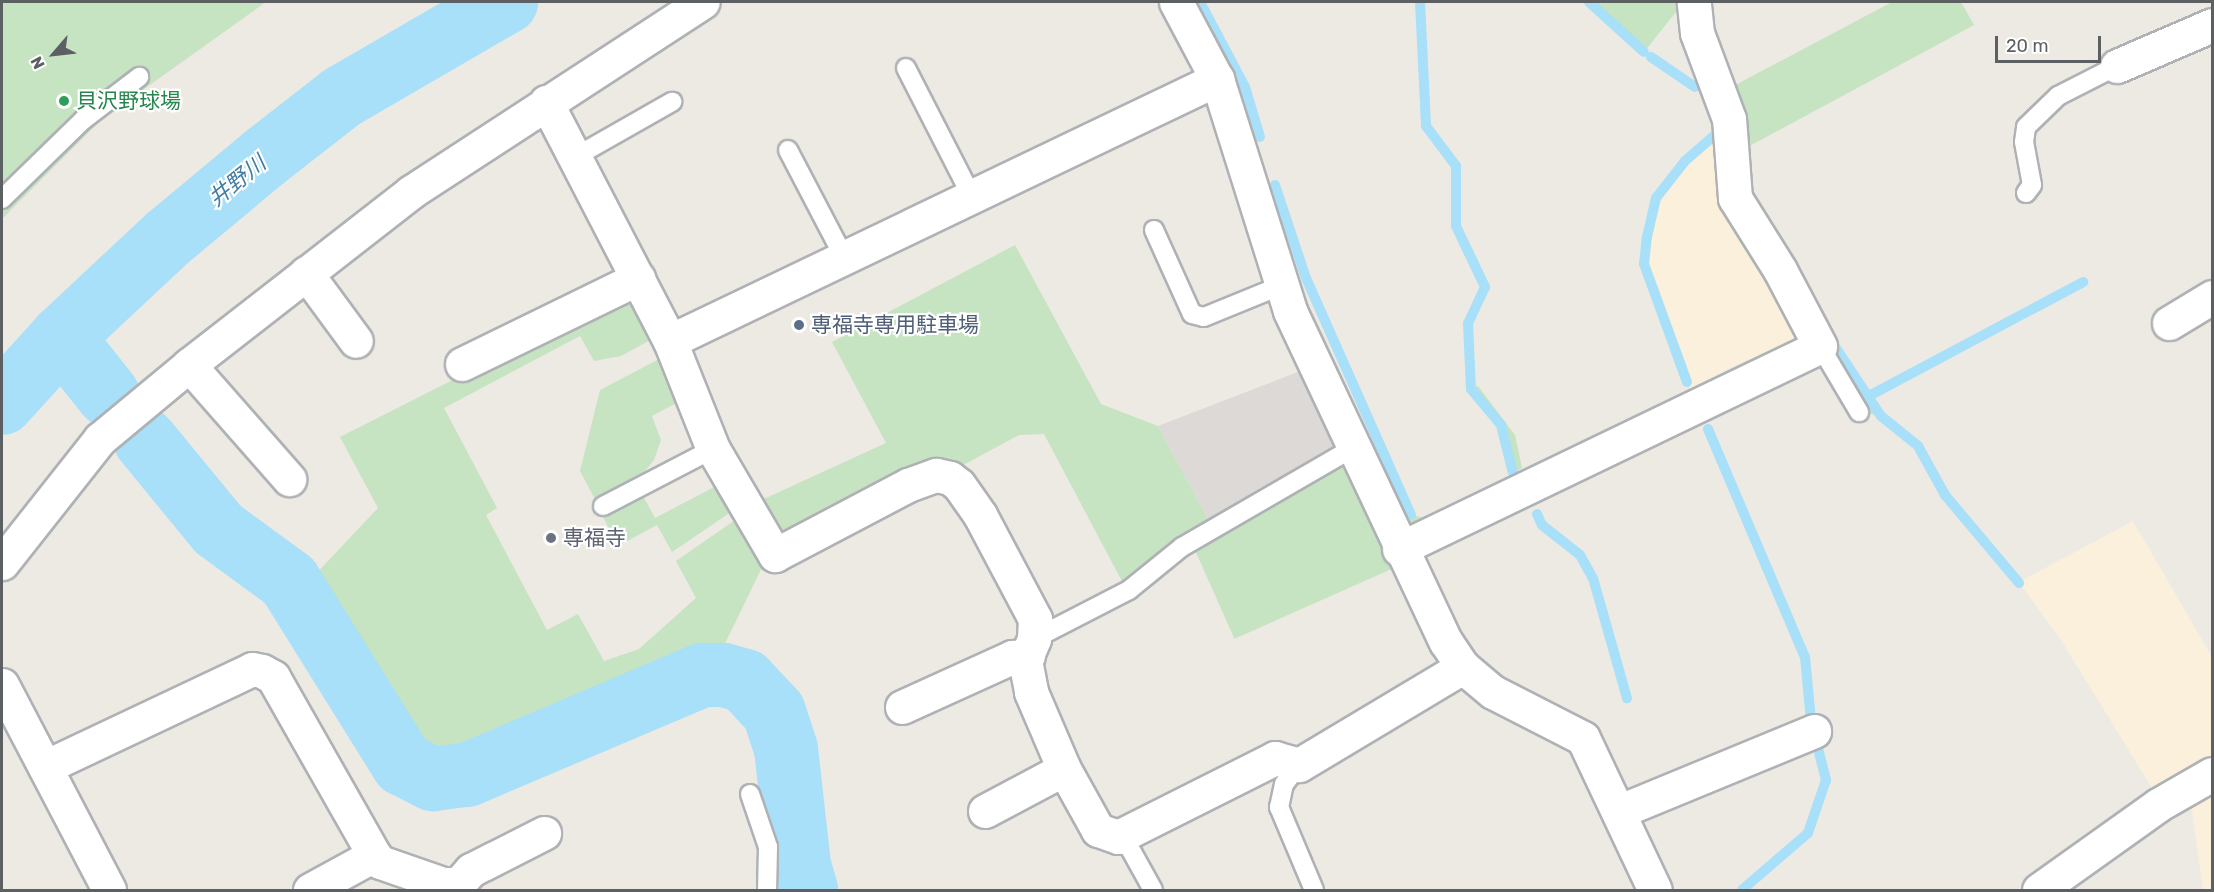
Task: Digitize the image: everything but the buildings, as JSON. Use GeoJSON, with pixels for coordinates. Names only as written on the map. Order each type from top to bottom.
{"type":"FeatureCollection","features":[{"type":"Feature","properties":{"kind":"street"},"geometry":{"type":"LineString","coordinates":[[2,563],[100,439],[189,365],[411,192],[546,102],[703,2]]}},
{"type":"Feature","properties":{"kind":"street"},"geometry":{"type":"LineString","coordinates":[[1176,2],[1217,79],[1280,286],[1400,549],[1463,668],[1493,692],[1583,738],[1620,810],[1655,891]]}},
{"type":"Feature","properties":{"kind":"street"},"geometry":{"type":"LineString","coordinates":[[1400,549],[1820,346],[1780,270],[1735,198],[1729,119],[1697,33],[1694,2]]}},
{"type":"Feature","properties":{"kind":"street"},"geometry":{"type":"LineString","coordinates":[[2117,66],[2212,24]]}},
{"type":"Feature","properties":{"kind":"street"},"geometry":{"type":"LineString","coordinates":[[670,341],[973,199],[1217,79]]}},
{"type":"Feature","properties":{"kind":"street"},"geometry":{"type":"LineString","coordinates":[[546,102],[670,341],[713,449],[775,555],[908,485],[936,476],[950,477],[980,515],[1035,620],[1031,648],[1030,692],[1064,769],[1098,830],[1118,837],[1275,759],[1299,765],[1463,668]]}},
{"type":"Feature","properties":{"kind":"street"},"geometry":{"type":"LineString","coordinates":[[306,273],[356,341]]}},
{"type":"Feature","properties":{"kind":"street"},"geometry":{"type":"LineString","coordinates":[[462,364],[638,278]]}},
{"type":"Feature","properties":{"kind":"street"},"geometry":{"type":"LineString","coordinates":[[2169,323],[2212,297]]}},
{"type":"Feature","properties":{"kind":"street"},"geometry":{"type":"LineString","coordinates":[[189,365],[289,479]]}},
{"type":"Feature","properties":{"kind":"street"},"geometry":{"type":"LineString","coordinates":[[902,707],[1031,648]]}},
{"type":"Feature","properties":{"kind":"street"},"geometry":{"type":"LineString","coordinates":[[45,767],[252,669],[273,677],[380,862],[458,889],[480,865],[544,833]]}},
{"type":"Feature","properties":{"kind":"street"},"geometry":{"type":"LineString","coordinates":[[2,685],[108,891]]}},
{"type":"Feature","properties":{"kind":"street"},"geometry":{"type":"LineString","coordinates":[[1620,810],[1814,731]]}},
{"type":"Feature","properties":{"kind":"street"},"geometry":{"type":"LineString","coordinates":[[985,811],[1064,769]]}},
{"type":"Feature","properties":{"kind":"street"},"geometry":{"type":"LineString","coordinates":[[2039,891],[2158,805],[2212,774]]}},
{"type":"Feature","properties":{"kind":"street"},"geometry":{"type":"LineString","coordinates":[[310,891],[374,855]]}},
{"type":"Feature","properties":{"kind":"lane"},"geometry":{"type":"LineString","coordinates":[[2026,193],[2032,185],[2024,142],[2026,127],[2058,96],[2117,66]]}},
{"type":"Feature","properties":{"kind":"lane"},"geometry":{"type":"LineString","coordinates":[[906,68],[973,199]]}},
{"type":"Feature","properties":{"kind":"lane"},"geometry":{"type":"LineString","coordinates":[[2,199],[83,120],[140,77]]}},
{"type":"Feature","properties":{"kind":"lane"},"geometry":{"type":"LineString","coordinates":[[575,157],[672,102]]}},
{"type":"Feature","properties":{"kind":"lane"},"geometry":{"type":"LineString","coordinates":[[788,150],[845,259]]}},
{"type":"Feature","properties":{"kind":"lane"},"geometry":{"type":"LineString","coordinates":[[1154,230],[1192,314],[1204,317],[1280,286]]}},
{"type":"Feature","properties":{"kind":"lane"},"geometry":{"type":"LineString","coordinates":[[1820,346],[1859,412]]}},
{"type":"Feature","properties":{"kind":"lane"},"geometry":{"type":"LineString","coordinates":[[1031,648],[1129,590],[1182,547],[1353,448]]}},
{"type":"Feature","properties":{"kind":"lane"},"geometry":{"type":"LineString","coordinates":[[603,506],[713,449]]}},
{"type":"Feature","properties":{"kind":"lane"},"geometry":{"type":"LineString","coordinates":[[1299,765],[1284,784],[1279,807],[1314,891]]}},
{"type":"Feature","properties":{"kind":"lane"},"geometry":{"type":"LineString","coordinates":[[750,794],[768,847],[767,891]]}},
{"type":"Feature","properties":{"kind":"lane"},"geometry":{"type":"LineString","coordinates":[[1122,834],[1153,891]]}},
{"type":"Feature","properties":{"kind":"shaded area"},"geometry":{"type":"Polygon","coordinates":[[[1715,135],[1808,335],[1736,365],[1691,389],[1644,264],[1647,237],[1656,198],[1685,161],[1715,135]]]}},
{"type":"Feature","properties":{"kind":"shaded area"},"geometry":{"type":"Polygon","coordinates":[[[1303,370],[1338,444],[1335,452],[1211,525],[1158,426],[1303,370]]]}},
{"type":"Feature","properties":{"kind":"shaded area"},"geometry":{"type":"Polygon","coordinates":[[[2133,521],[2212,657],[2212,759],[2185,778],[2152,788],[2061,640],[2019,582],[2133,521]]]}},
{"type":"Feature","properties":{"kind":"shaded area"},"geometry":{"type":"Polygon","coordinates":[[[2212,791],[2212,890],[2203,890],[2191,804],[2212,791]]]}},
{"type":"Feature","properties":{"kind":"green space","name":"貝沢野球場"},"geometry":{"type":"Polygon","coordinates":[[[2,2],[266,2],[102,119],[2,219],[2,2]]]}},
{"type":"Feature","properties":{"kind":"green space"},"geometry":{"type":"Polygon","coordinates":[[[1589,2],[1684,2],[1644,52],[1589,2]]]}},
{"type":"Feature","properties":{"kind":"green space"},"geometry":{"type":"Polygon","coordinates":[[[1892,2],[1961,2],[1974,25],[1744,149],[1746,191],[1784,251],[1840,360],[1881,416],[1867,413],[1740,198],[1724,91],[1892,2]]]}},
{"type":"Feature","properties":{"kind":"green space"},"geometry":{"type":"Polygon","coordinates":[[[1015,245],[1101,404],[1158,426],[1211,525],[1125,587],[1044,434],[1019,435],[954,470],[785,544],[755,503],[886,443],[832,342],[1015,245]]]}},
{"type":"Feature","properties":{"kind":"green space"},"geometry":{"type":"Polygon","coordinates":[[[629,291],[654,338],[621,356],[594,361],[580,336],[444,408],[497,508],[486,515],[547,630],[578,614],[604,661],[639,649],[696,598],[676,561],[738,518],[766,559],[719,656],[686,663],[457,760],[432,755],[416,745],[401,726],[310,580],[378,508],[340,437],[629,291]]]}},
{"type":"Feature","properties":{"kind":"green space"},"geometry":{"type":"Polygon","coordinates":[[[663,357],[680,401],[652,416],[661,440],[654,460],[636,482],[596,501],[580,471],[600,390],[663,357]]]}},
{"type":"Feature","properties":{"kind":"green space"},"geometry":{"type":"Polygon","coordinates":[[[1478,386],[1515,435],[1522,468],[1513,473],[1507,438],[1501,425],[1471,389],[1478,386]]]}},
{"type":"Feature","properties":{"kind":"green space"},"geometry":{"type":"Polygon","coordinates":[[[1378,439],[1411,514],[1423,518],[1414,524],[1401,518],[1366,446],[1378,439]]]}},
{"type":"Feature","properties":{"kind":"green space"},"geometry":{"type":"Polygon","coordinates":[[[1344,462],[1392,569],[1234,639],[1187,532],[1344,462]]]}},
{"type":"Feature","properties":{"kind":"green space"},"geometry":{"type":"Polygon","coordinates":[[[718,485],[734,510],[672,552],[657,525],[618,546],[602,515],[642,494],[655,518],[718,485]]]}},
{"type":"Feature","properties":{"kind":"waterway","name":"井野川"},"geometry":{"type":"LineString","coordinates":[[2,403],[62,337],[169,237],[265,157],[342,97],[506,2]]}},
{"type":"Feature","properties":{"kind":"waterway"},"geometry":{"type":"LineString","coordinates":[[1200,2],[1245,87],[1260,137]]}},
{"type":"Feature","properties":{"kind":"waterway"},"geometry":{"type":"LineString","coordinates":[[1420,2],[1426,126],[1456,166],[1456,226],[1485,287],[1468,323],[1471,389],[1501,425],[1513,473]]}},
{"type":"Feature","properties":{"kind":"waterway"},"geometry":{"type":"LineString","coordinates":[[1589,2],[1644,52]]}},
{"type":"Feature","properties":{"kind":"waterway"},"geometry":{"type":"LineString","coordinates":[[1651,57],[1695,87]]}},
{"type":"Feature","properties":{"kind":"waterway"},"geometry":{"type":"LineString","coordinates":[[1687,382],[1644,264],[1647,237],[1656,198],[1685,161],[1715,135]]}},
{"type":"Feature","properties":{"kind":"waterway"},"geometry":{"type":"LineString","coordinates":[[1275,185],[1306,278],[1411,515]]}},
{"type":"Feature","properties":{"kind":"waterway"},"geometry":{"type":"LineString","coordinates":[[1867,397],[2083,282]]}},
{"type":"Feature","properties":{"kind":"waterway"},"geometry":{"type":"LineString","coordinates":[[62,337],[108,395]]}},
{"type":"Feature","properties":{"kind":"waterway"},"geometry":{"type":"LineString","coordinates":[[1830,339],[1881,416],[1918,446],[1945,495],[2019,583]]}},
{"type":"Feature","properties":{"kind":"waterway"},"geometry":{"type":"LineString","coordinates":[[1708,429],[1805,657],[1811,721],[1826,780],[1808,833],[1742,890]]}},
{"type":"Feature","properties":{"kind":"waterway"},"geometry":{"type":"LineString","coordinates":[[145,440],[218,529],[289,581],[403,764],[433,779],[467,775],[703,675],[724,675],[745,681],[774,712],[786,749],[799,865],[806,890]]}},
{"type":"Feature","properties":{"kind":"waterway"},"geometry":{"type":"LineString","coordinates":[[1537,514],[1542,525],[1580,555],[1593,578],[1627,698]]}},
{"type":"Feature","properties":{"kind":"place","name":"貝沢野球場"},"geometry":{"type":"Point","coordinates":[64,101]}},
{"type":"Feature","properties":{"kind":"place","name":"専福寺専用駐車場"},"geometry":{"type":"Point","coordinates":[799,325]}},
{"type":"Feature","properties":{"kind":"place","name":"専福寺"},"geometry":{"type":"Point","coordinates":[551,538]}}]}
